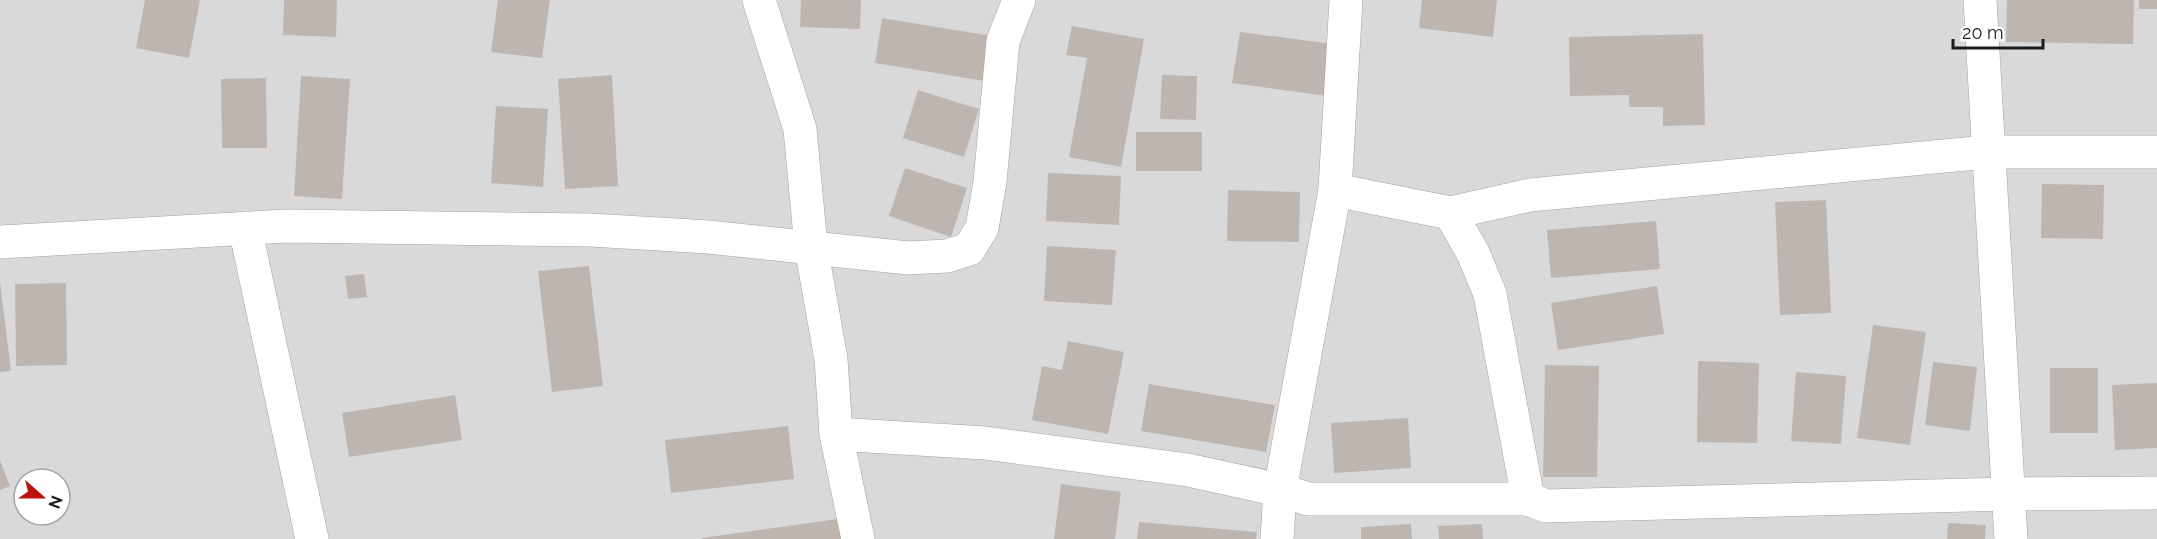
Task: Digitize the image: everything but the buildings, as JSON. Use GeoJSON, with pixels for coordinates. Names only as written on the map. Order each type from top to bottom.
{"type":"FeatureCollection","features":[{"type":"Feature","properties":{"kind":"street"},"geometry":{"type":"LineString","coordinates":[[759,0],[800,129],[811,247],[831,359],[836,434],[858,539]]}},
{"type":"Feature","properties":{"kind":"street"},"geometry":{"type":"LineString","coordinates":[[0,242],[287,226],[591,230],[708,237],[908,258],[947,256],[969,249],[982,228],[990,182],[1002,40],[1019,0]]}},
{"type":"Feature","properties":{"kind":"street"},"geometry":{"type":"LineString","coordinates":[[1277,539],[1281,490],[1335,190],[1346,0]]}},
{"type":"Feature","properties":{"kind":"street"},"geometry":{"type":"LineString","coordinates":[[1980,0],[2011,539]]}},
{"type":"Feature","properties":{"kind":"street"},"geometry":{"type":"LineString","coordinates":[[1335,190],[1450,213],[1530,195],[1988,152],[2157,152]]}},
{"type":"Feature","properties":{"kind":"street"},"geometry":{"type":"LineString","coordinates":[[1450,213],[1473,254],[1490,294],[1528,499]]}},
{"type":"Feature","properties":{"kind":"street"},"geometry":{"type":"LineString","coordinates":[[245,228],[312,539]]}},
{"type":"Feature","properties":{"kind":"street"},"geometry":{"type":"LineString","coordinates":[[836,434],[985,442],[1188,470],[1281,490],[1308,499],[1528,499],[1546,506],[2007,494],[2157,493]]}},
{"type":"Feature","properties":{"kind":"shaded area"},"geometry":{"type":"Polygon","coordinates":[[[0,0],[2157,0],[2157,539],[0,539],[0,0]]]}}]}
